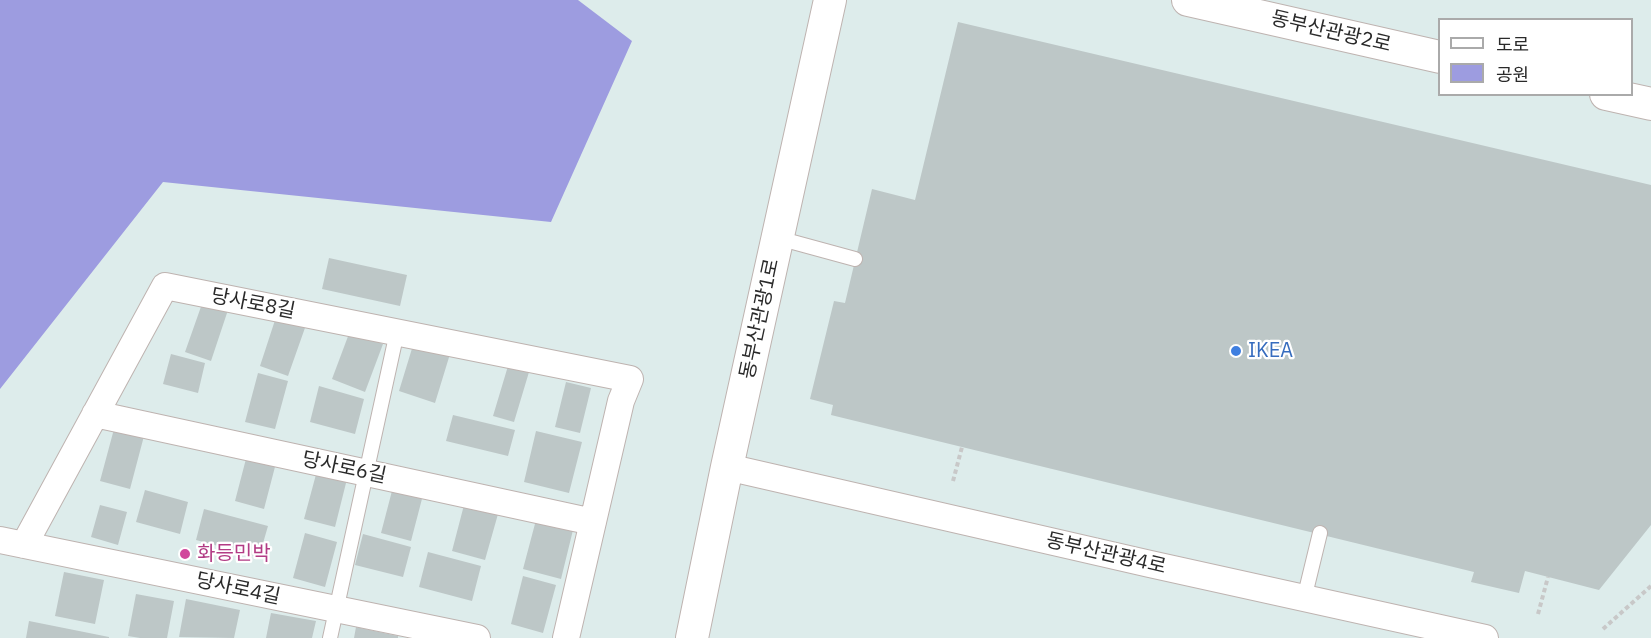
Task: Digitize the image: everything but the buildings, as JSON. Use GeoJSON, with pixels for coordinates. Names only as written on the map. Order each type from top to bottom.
{"type":"FeatureCollection","features":[{"type":"Feature","properties":{"kind":"street","name":"동부산관광1로"},"geometry":{"type":"LineString","coordinates":[[692,638],[727,467],[830,0]]}},
{"type":"Feature","properties":{"kind":"street","name":"동부산관광2로"},"geometry":{"type":"LineString","coordinates":[[1188,0],[1438,57]]}},
{"type":"Feature","properties":{"kind":"street"},"geometry":{"type":"LineString","coordinates":[[1615,96],[1651,104]]}},
{"type":"Feature","properties":{"kind":"street","name":"당사로8길"},"geometry":{"type":"LineString","coordinates":[[12,542],[95,414],[165,286],[630,379],[621,401],[593,522]]}},
{"type":"Feature","properties":{"kind":"street","name":"당사로6길"},"geometry":{"type":"LineString","coordinates":[[95,414],[593,522]]}},
{"type":"Feature","properties":{"kind":"street","name":"동부산관광4로"},"geometry":{"type":"LineString","coordinates":[[727,467],[1485,638]]}},
{"type":"Feature","properties":{"kind":"street"},"geometry":{"type":"LineString","coordinates":[[566,638],[593,522]]}},
{"type":"Feature","properties":{"kind":"street","name":"당사로4길"},"geometry":{"type":"LineString","coordinates":[[12,542],[477,638]]}},
{"type":"Feature","properties":{"kind":"lane"},"geometry":{"type":"LineString","coordinates":[[778,238],[855,259]]}},
{"type":"Feature","properties":{"kind":"lane"},"geometry":{"type":"LineString","coordinates":[[330,638],[397,332]]}},
{"type":"Feature","properties":{"kind":"lane"},"geometry":{"type":"LineString","coordinates":[[1304,599],[1320,533]]}},
{"type":"Feature","properties":{"kind":"path"},"geometry":{"type":"LineString","coordinates":[[953,481],[962,447]]}},
{"type":"Feature","properties":{"kind":"path"},"geometry":{"type":"LineString","coordinates":[[1538,614],[1548,577]]}},
{"type":"Feature","properties":{"kind":"path"},"geometry":{"type":"LineString","coordinates":[[1603,629],[1651,586]]}},
{"type":"Feature","properties":{"kind":"green space"},"geometry":{"type":"Polygon","coordinates":[[[0,0],[578,0],[632,41],[551,222],[163,182],[0,389],[0,0]]]}},
{"type":"Feature","properties":{"kind":"place","name":"IKEA"},"geometry":{"type":"Point","coordinates":[1236,351]}},
{"type":"Feature","properties":{"kind":"place","name":"화등민박"},"geometry":{"type":"Point","coordinates":[185,554]}}]}
